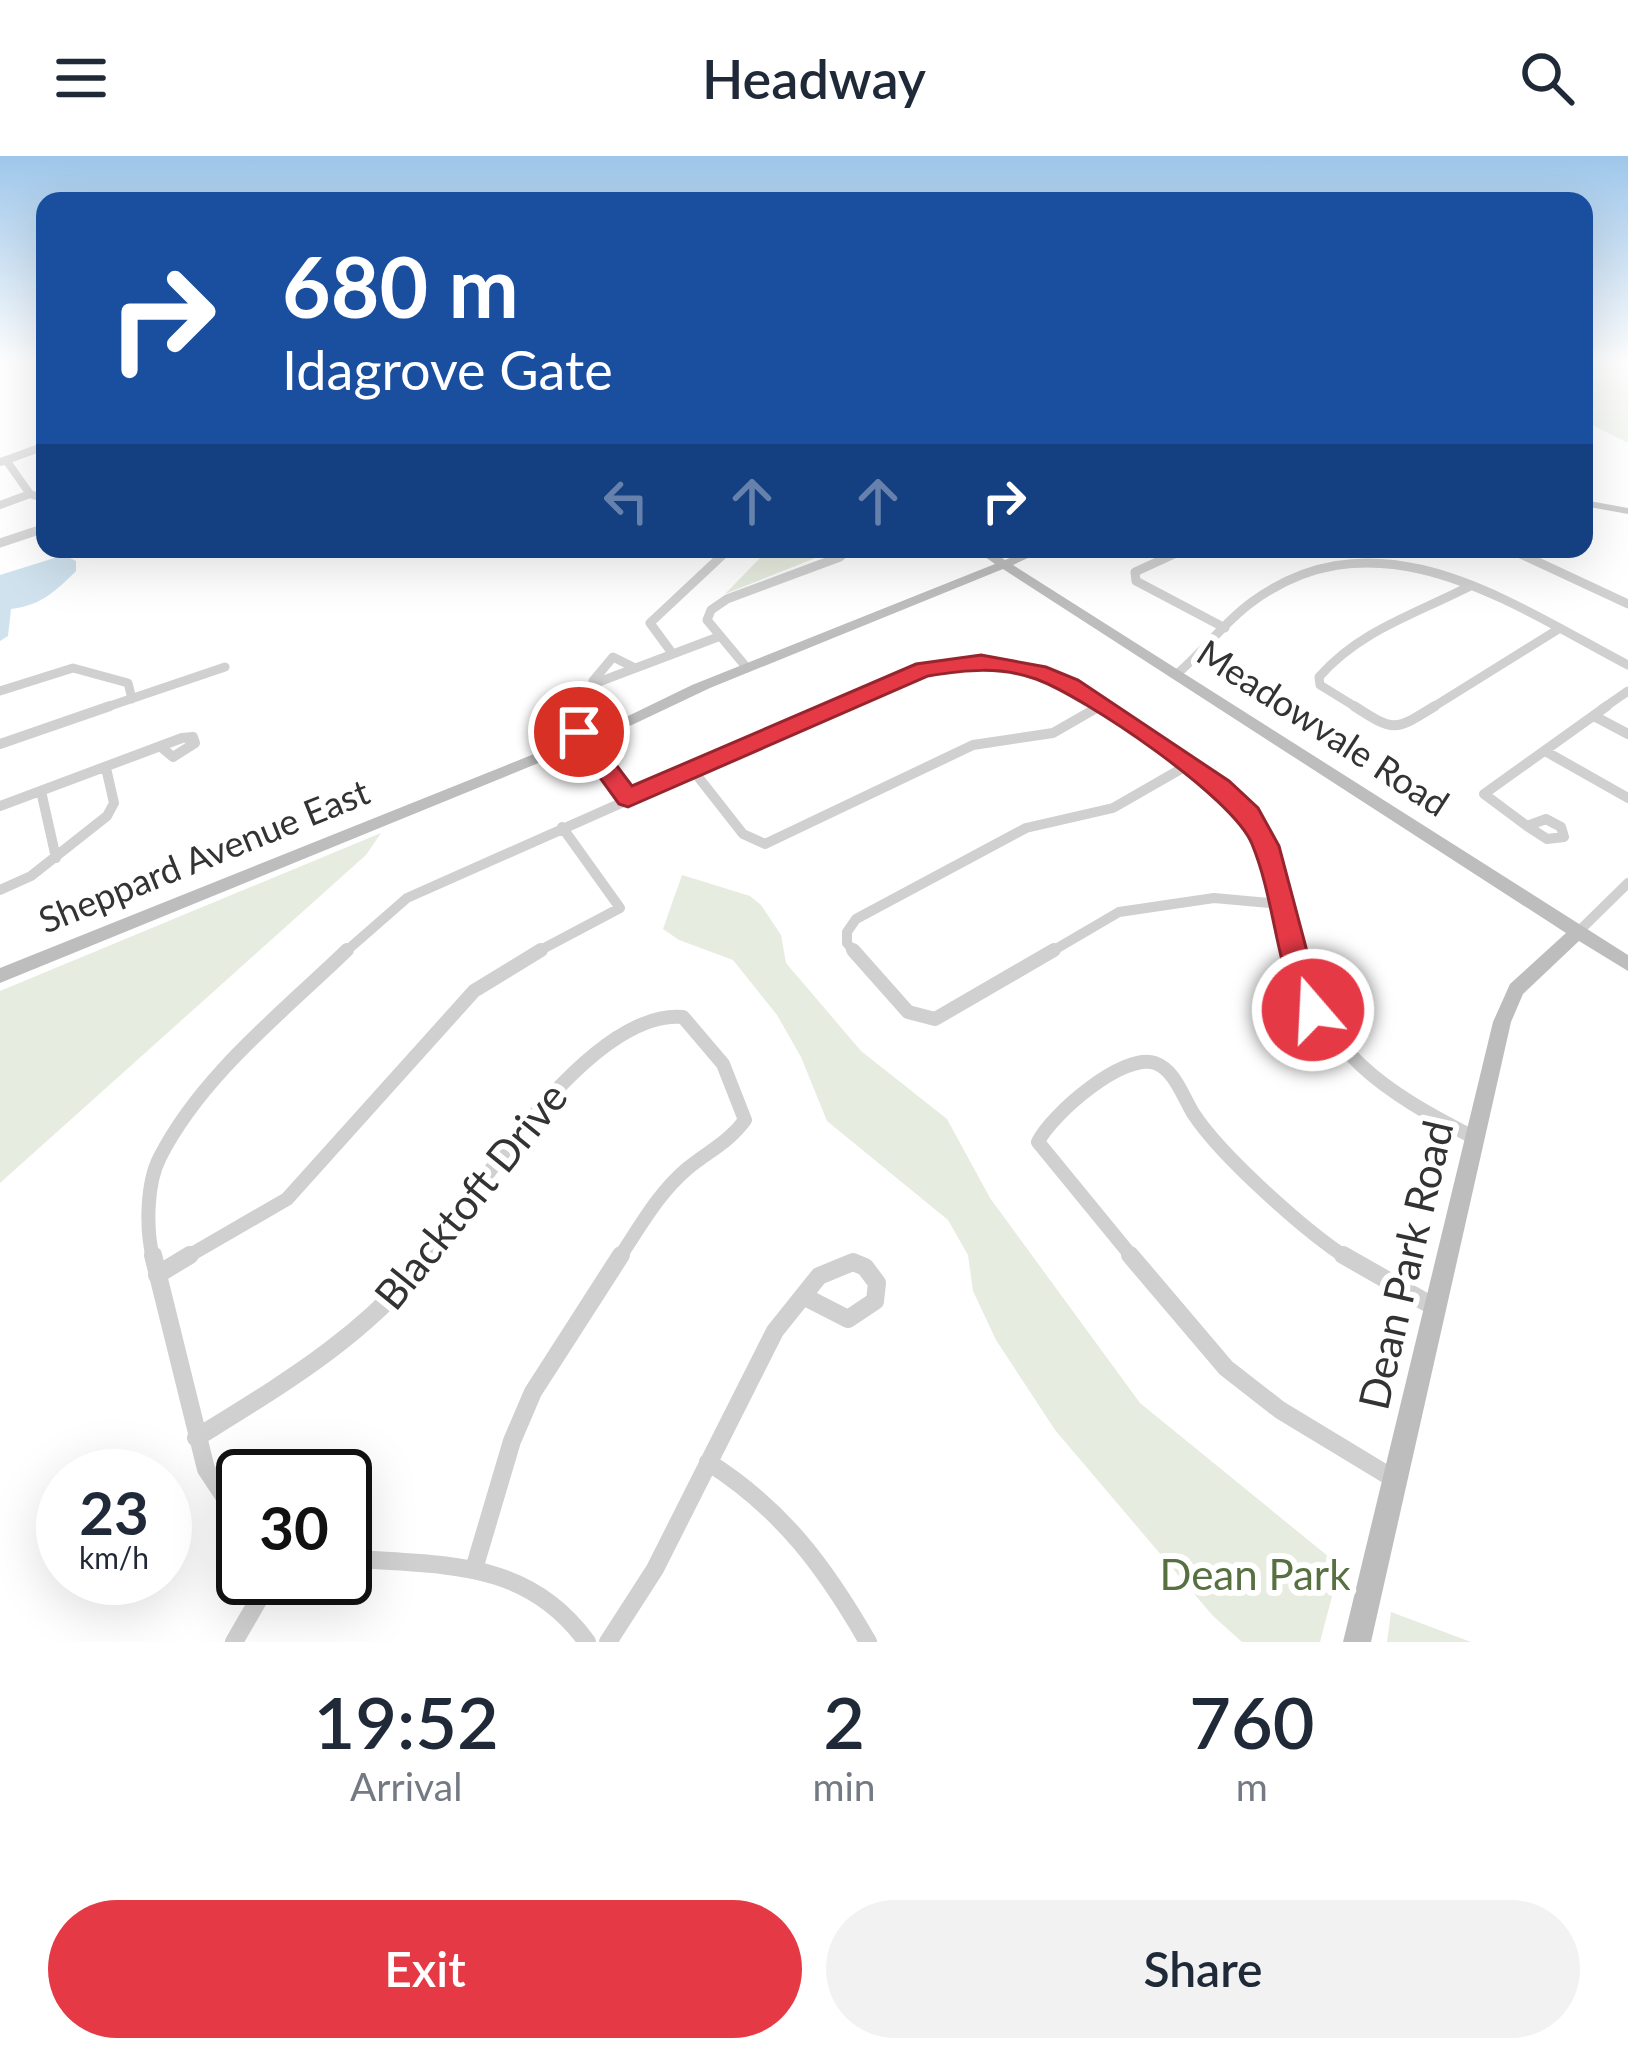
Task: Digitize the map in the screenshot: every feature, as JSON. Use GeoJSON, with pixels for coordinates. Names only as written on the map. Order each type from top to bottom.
{"type":"FeatureCollection","features":[{"type":"Feature","properties":{"kind":"main road"},"geometry":{"type":"LineString","coordinates":[[1593,505],[1628,511]]}},
{"type":"Feature","properties":{"kind":"main road","name":"Meadowvale Road"},"geometry":{"type":"LineString","coordinates":[[993,558],[1628,964]]}},
{"type":"Feature","properties":{"kind":"main road","name":"Sheppard Avenue East"},"geometry":{"type":"LineString","coordinates":[[0,976],[1020,558]]}},
{"type":"Feature","properties":{"kind":"main road","name":"Dean Park Road"},"geometry":{"type":"LineString","coordinates":[[1357,1642],[1502,1022],[1516,989],[1578,932]]}},
{"type":"Feature","properties":{"kind":"street"},"geometry":{"type":"LineString","coordinates":[[36,449],[3,462],[36,496]]}},
{"type":"Feature","properties":{"kind":"street"},"geometry":{"type":"LineString","coordinates":[[0,505],[29,494]]}},
{"type":"Feature","properties":{"kind":"street"},"geometry":{"type":"LineString","coordinates":[[0,543],[36,532]]}},
{"type":"Feature","properties":{"kind":"street"},"geometry":{"type":"LineString","coordinates":[[672,653],[651,630],[650,622],[719,558]]}},
{"type":"Feature","properties":{"kind":"street"},"geometry":{"type":"LineString","coordinates":[[747,668],[707,620],[718,604],[837,558]]}},
{"type":"Feature","properties":{"kind":"street"},"geometry":{"type":"LineString","coordinates":[[1165,558],[1135,572],[1136,581],[1225,628]]}},
{"type":"Feature","properties":{"kind":"street"},"geometry":{"type":"LineString","coordinates":[[1178,673],[1253,602],[1316,567],[1357,558]]}},
{"type":"Feature","properties":{"kind":"street"},"geometry":{"type":"LineString","coordinates":[[1392,558],[1470,586],[1628,665]]}},
{"type":"Feature","properties":{"kind":"street"},"geometry":{"type":"LineString","coordinates":[[1529,558],[1628,604]]}},
{"type":"Feature","properties":{"kind":"street"},"geometry":{"type":"LineString","coordinates":[[1470,586],[1413,610],[1345,649],[1319,677],[1321,685],[1385,726],[1400,728],[1557,630]]}},
{"type":"Feature","properties":{"kind":"street"},"geometry":{"type":"LineString","coordinates":[[635,668],[718,637]]}},
{"type":"Feature","properties":{"kind":"street"},"geometry":{"type":"LineString","coordinates":[[216,1484],[196,1438],[149,1224],[158,1160],[192,1104],[393,907],[562,827],[902,678],[944,664],[996,662],[1030,669],[1070,686],[1188,765],[1249,814],[1266,846],[1313,1010],[1340,1047],[1404,1103],[1475,1138]]}},
{"type":"Feature","properties":{"kind":"street"},"geometry":{"type":"LineString","coordinates":[[0,691],[82,667],[128,683],[132,699]]}},
{"type":"Feature","properties":{"kind":"street"},"geometry":{"type":"LineString","coordinates":[[0,744],[225,667]]}},
{"type":"Feature","properties":{"kind":"street"},"geometry":{"type":"LineString","coordinates":[[1527,826],[1484,794],[1628,692]]}},
{"type":"Feature","properties":{"kind":"street"},"geometry":{"type":"LineString","coordinates":[[692,770],[743,834],[751,842],[765,844],[974,745],[1053,733],[1101,706]]}},
{"type":"Feature","properties":{"kind":"street"},"geometry":{"type":"LineString","coordinates":[[1594,716],[1628,734]]}},
{"type":"Feature","properties":{"kind":"street"},"geometry":{"type":"LineString","coordinates":[[582,736],[628,798]]}},
{"type":"Feature","properties":{"kind":"street"},"geometry":{"type":"LineString","coordinates":[[0,806],[161,747]]}},
{"type":"Feature","properties":{"kind":"street"},"geometry":{"type":"LineString","coordinates":[[1545,751],[1628,798]]}},
{"type":"Feature","properties":{"kind":"street"},"geometry":{"type":"LineString","coordinates":[[1188,765],[1113,808],[1026,828],[856,920],[847,932],[847,943],[908,1012],[935,1018],[1119,912],[1214,898],[1280,904]]}},
{"type":"Feature","properties":{"kind":"street"},"geometry":{"type":"LineString","coordinates":[[0,890],[31,876],[107,816],[114,803],[106,768]]}},
{"type":"Feature","properties":{"kind":"street"},"geometry":{"type":"LineString","coordinates":[[40,791],[56,858]]}},
{"type":"Feature","properties":{"kind":"street"},"geometry":{"type":"LineString","coordinates":[[157,1275],[286,1199],[474,991],[515,963],[620,908],[615,891],[592,871],[562,827]]}},
{"type":"Feature","properties":{"kind":"street"},"geometry":{"type":"LineString","coordinates":[[1578,932],[1628,883]]}},
{"type":"Feature","properties":{"kind":"street","name":"Blacktoft Drive"},"geometry":{"type":"LineString","coordinates":[[196,1438],[327,1355],[376,1317],[544,1100],[578,1065],[663,1016],[683,1017],[730,1077],[744,1103],[745,1120],[731,1139],[687,1169],[657,1200],[533,1392],[505,1462],[474,1569]]}},
{"type":"Feature","properties":{"kind":"street"},"geometry":{"type":"LineString","coordinates":[[1394,1479],[1280,1409],[1226,1368],[1049,1160],[1038,1142],[1040,1131],[1050,1118],[1125,1066],[1141,1060],[1157,1063],[1176,1083],[1193,1116],[1301,1223],[1340,1253],[1437,1309]]}},
{"type":"Feature","properties":{"kind":"street"},"geometry":{"type":"LineString","coordinates":[[608,1642],[656,1570],[758,1360],[802,1295],[819,1276],[853,1262],[869,1268],[880,1296],[870,1311],[848,1319],[802,1295]]}},
{"type":"Feature","properties":{"kind":"street"},"geometry":{"type":"LineString","coordinates":[[708,1462],[791,1523],[813,1548],[868,1642]]}},
{"type":"Feature","properties":{"kind":"street"},"geometry":{"type":"LineString","coordinates":[[372,1560],[474,1569],[518,1580],[573,1622],[587,1642]]}},
{"type":"Feature","properties":{"kind":"street"},"geometry":{"type":"LineString","coordinates":[[234,1642],[255,1605]]}},
{"type":"Feature","properties":{"kind":"green space"},"geometry":{"type":"Polygon","coordinates":[[[1603,430],[1628,430],[1628,443],[1603,430]]]}},
{"type":"Feature","properties":{"kind":"green space"},"geometry":{"type":"Polygon","coordinates":[[[760,558],[815,558],[725,594],[760,558]]]}},
{"type":"Feature","properties":{"kind":"green space"},"geometry":{"type":"Polygon","coordinates":[[[381,833],[366,855],[0,1183],[0,991],[381,833]]]}},
{"type":"Feature","properties":{"kind":"green space","name":"Dean Park"},"geometry":{"type":"Polygon","coordinates":[[[682,875],[750,896],[761,905],[781,935],[786,963],[861,1051],[947,1119],[990,1198],[1140,1403],[1340,1566],[1320,1642],[1242,1642],[1213,1616],[1055,1430],[996,1340],[973,1291],[968,1255],[948,1220],[827,1121],[801,1057],[777,1015],[733,960],[663,929],[682,875]]]}},
{"type":"Feature","properties":{"kind":"green space"},"geometry":{"type":"Polygon","coordinates":[[[1391,1612],[1471,1642],[1387,1642],[1391,1612]]]}},
{"type":"Feature","properties":{"kind":"water"},"geometry":{"type":"Polygon","coordinates":[[[54,558],[76,561],[76,571],[47,596],[11,609],[8,636],[0,641],[0,575],[54,558]]]}},
{"type":"Feature","properties":{"kind":"route"},"geometry":{"type":"LineString","coordinates":[[579,732],[628,798],[924,669],[981,662],[1038,672],[1070,686],[1221,787],[1249,814],[1266,846],[1313,1010]]}}]}
